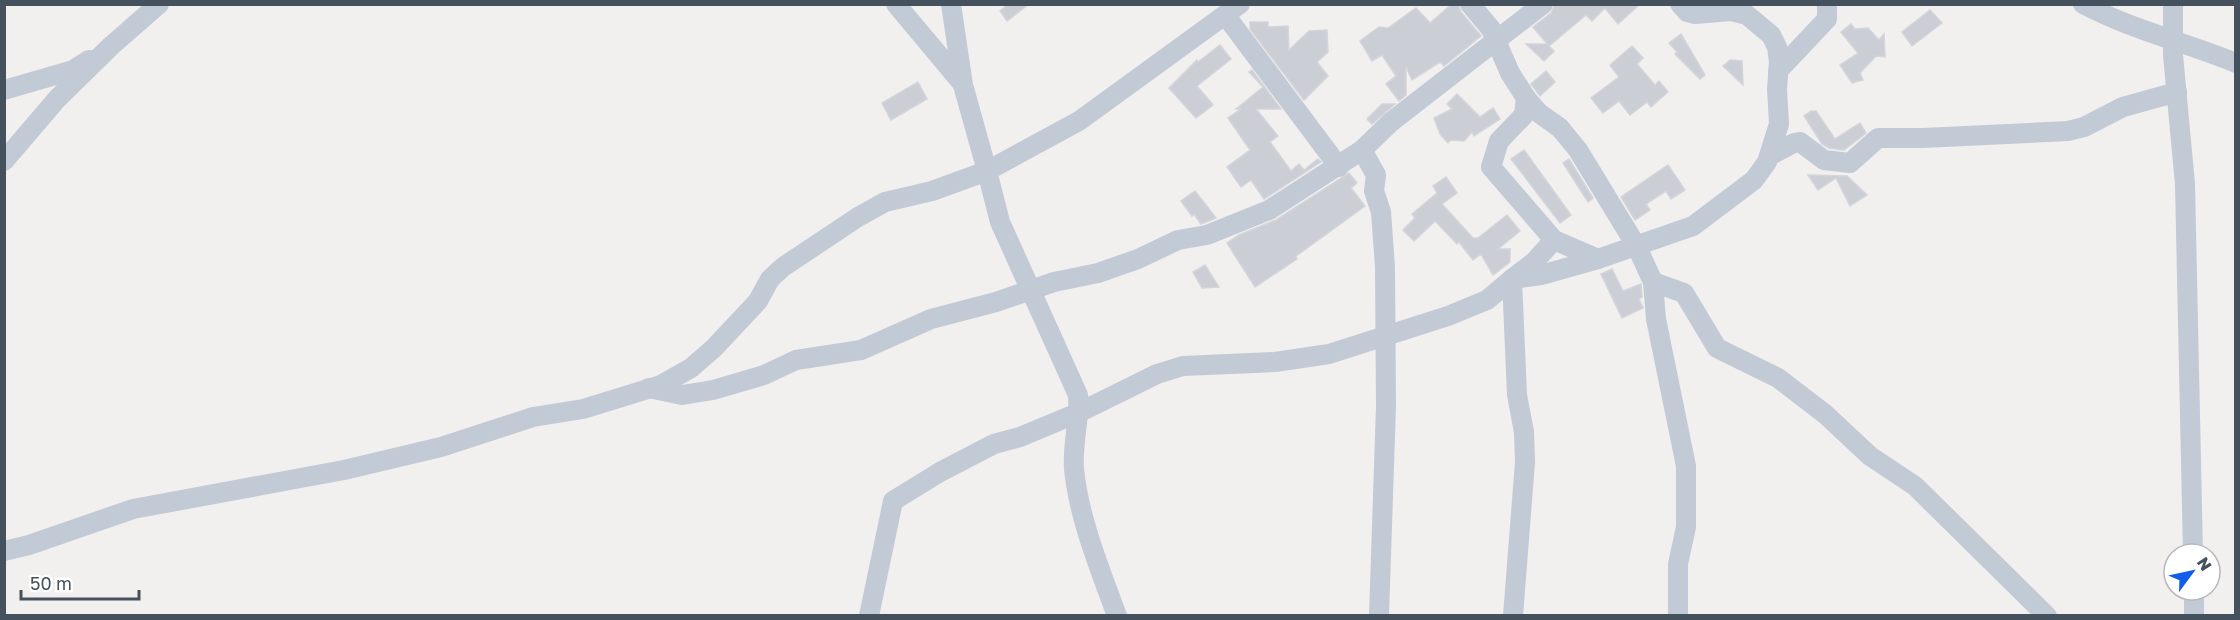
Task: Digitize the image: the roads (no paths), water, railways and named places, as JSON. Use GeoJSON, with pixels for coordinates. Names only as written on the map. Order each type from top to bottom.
{"type":"FeatureCollection","features":[{"type":"Feature","properties":{"kind":"street"},"geometry":{"type":"LineString","coordinates":[[4,161],[57,99],[111,46],[159,4]]}},
{"type":"Feature","properties":{"kind":"street"},"geometry":{"type":"LineString","coordinates":[[896,4],[963,85]]}},
{"type":"Feature","properties":{"kind":"street"},"geometry":{"type":"LineString","coordinates":[[951,4],[963,85],[1000,222],[1078,395],[1080,412],[1074,434],[1074,469],[1085,520],[1118,615]]}},
{"type":"Feature","properties":{"kind":"street"},"geometry":{"type":"LineString","coordinates":[[1470,4],[1491,29],[1510,73],[1526,98],[1539,113],[1560,128],[1578,150],[1637,247],[1653,282],[1656,319],[1686,466],[1686,527],[1678,564],[1678,615]]}},
{"type":"Feature","properties":{"kind":"street"},"geometry":{"type":"LineString","coordinates":[[649,388],[682,395],[713,390],[764,375],[796,360],[861,350],[932,319],[1118,266],[1178,240],[1207,235],[1269,210],[1339,167],[1362,150],[1391,122],[1434,91],[1495,39],[1543,4]]}},
{"type":"Feature","properties":{"kind":"street"},"geometry":{"type":"LineString","coordinates":[[1512,279],[1541,275],[1598,259],[1693,226],[1754,180],[1769,156],[1779,124],[1778,47],[1761,24],[1746,15],[1731,11],[1695,14],[1687,12],[1680,4]]}},
{"type":"Feature","properties":{"kind":"street"},"geometry":{"type":"LineString","coordinates":[[1778,71],[1827,19],[1827,4]]}},
{"type":"Feature","properties":{"kind":"street"},"geometry":{"type":"LineString","coordinates":[[2083,4],[2145,31],[2173,39],[2235,63]]}},
{"type":"Feature","properties":{"kind":"street"},"geometry":{"type":"LineString","coordinates":[[2173,4],[2176,92],[2185,184],[2193,542]]}},
{"type":"Feature","properties":{"kind":"street"},"geometry":{"type":"LineString","coordinates":[[4,551],[29,545],[133,509],[344,470],[441,447],[533,417],[583,409],[649,388],[691,368],[758,301],[770,279],[858,217],[885,202],[932,191],[987,171],[1078,121],[1233,10],[1339,167]]}},
{"type":"Feature","properties":{"kind":"street"},"geometry":{"type":"LineString","coordinates":[[4,90],[73,70],[111,46]]}},
{"type":"Feature","properties":{"kind":"street"},"geometry":{"type":"LineString","coordinates":[[1769,156],[1800,142],[1824,160],[1850,163],[1878,138],[2068,131],[2084,127],[2123,107],[2176,92]]}},
{"type":"Feature","properties":{"kind":"street"},"geometry":{"type":"LineString","coordinates":[[1526,98],[1524,115],[1499,141],[1491,167],[1554,240],[1598,259]]}},
{"type":"Feature","properties":{"kind":"street"},"geometry":{"type":"LineString","coordinates":[[1362,150],[1376,175],[1374,191],[1381,212],[1386,336],[1379,615]]}},
{"type":"Feature","properties":{"kind":"street"},"geometry":{"type":"LineString","coordinates":[[869,615],[893,501],[940,472],[994,444],[1020,437],[1080,412],[1157,374],[1183,366],[1275,362],[1329,354],[1487,300],[1534,262],[1554,240]]}},
{"type":"Feature","properties":{"kind":"street"},"geometry":{"type":"LineString","coordinates":[[1512,279],[1517,395],[1524,432],[1525,462],[1513,615]]}},
{"type":"Feature","properties":{"kind":"street"},"geometry":{"type":"LineString","coordinates":[[1653,282],[1683,293],[1718,348],[1778,378],[1826,414],[1870,456],[1915,486],[2047,615]]}}]}
